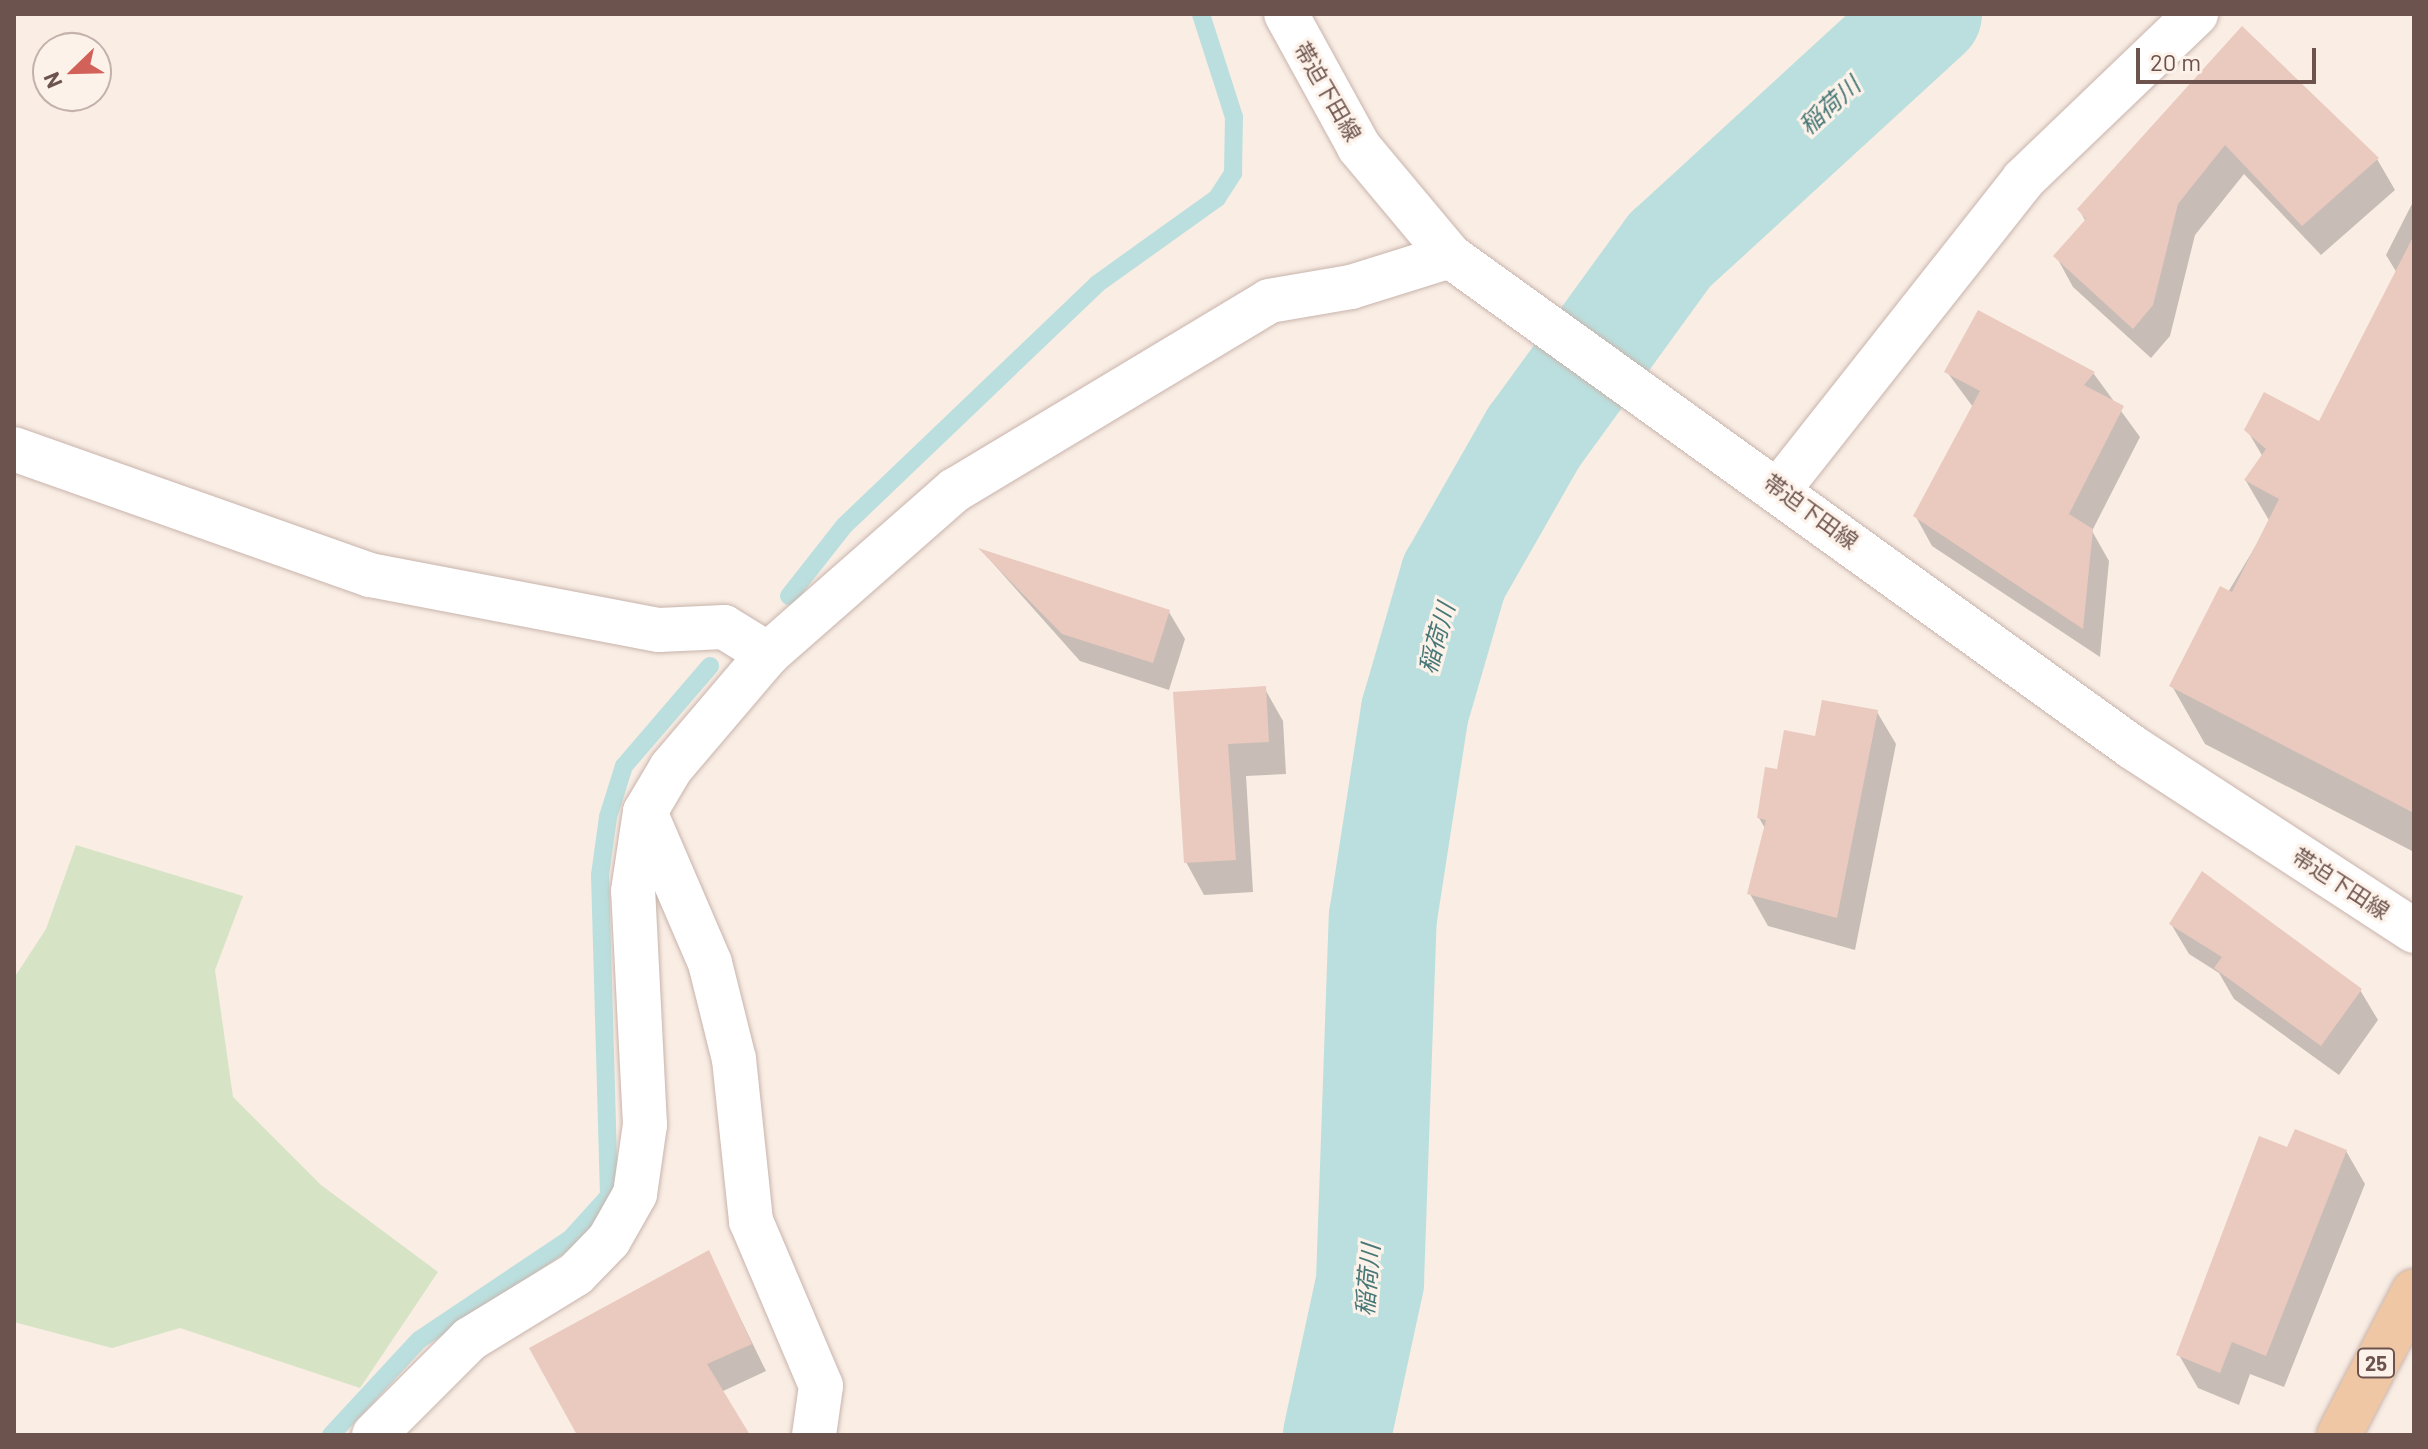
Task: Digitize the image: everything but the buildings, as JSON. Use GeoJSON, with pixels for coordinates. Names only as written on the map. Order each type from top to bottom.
{"type":"FeatureCollection","features":[{"type":"Feature","properties":{"kind":"main road","name":"25"},"geometry":{"type":"LineString","coordinates":[[2339,1435],[2414,1291]]}},
{"type":"Feature","properties":{"kind":"street","name":"帯迫下田線"},"geometry":{"type":"LineString","coordinates":[[1286,14],[1359,147],[1450,256],[1558,336],[1693,425],[2132,747],[2414,931]]}},
{"type":"Feature","properties":{"kind":"street"},"geometry":{"type":"LineString","coordinates":[[1780,488],[2023,180],[2196,14]]}},
{"type":"Feature","properties":{"kind":"street"},"geometry":{"type":"LineString","coordinates":[[374,1435],[470,1339],[576,1274],[609,1240],[635,1194],[645,1125],[633,891],[645,812],[671,768],[768,654],[955,490],[1269,301],[1351,287],[1450,256]]}},
{"type":"Feature","properties":{"kind":"street"},"geometry":{"type":"LineString","coordinates":[[14,449],[370,575],[659,630],[724,627],[768,654]]}},
{"type":"Feature","properties":{"kind":"street"},"geometry":{"type":"LineString","coordinates":[[645,812],[710,963],[734,1059],[751,1221],[821,1386],[814,1435]]}},
{"type":"Feature","properties":{"kind":"green space"},"geometry":{"type":"Polygon","coordinates":[[[76,845],[243,896],[215,970],[233,1097],[321,1185],[438,1272],[360,1388],[180,1328],[112,1348],[14,1322],[14,978],[46,929],[76,845]]]}},
{"type":"Feature","properties":{"kind":"waterway"},"geometry":{"type":"LineString","coordinates":[[789,596],[844,526],[1097,284],[1217,198],[1233,173],[1234,117],[1201,14]]}},
{"type":"Feature","properties":{"kind":"waterway","name":"稲荷川"},"geometry":{"type":"LineString","coordinates":[[1337,1435],[1370,1282],[1383,917],[1415,711],[1454,577],[1534,437],[1670,250],[1928,14]]}},
{"type":"Feature","properties":{"kind":"waterway"},"geometry":{"type":"LineString","coordinates":[[331,1435],[419,1340],[570,1239],[609,1196],[600,875],[608,817],[624,766],[710,666]]}}]}
